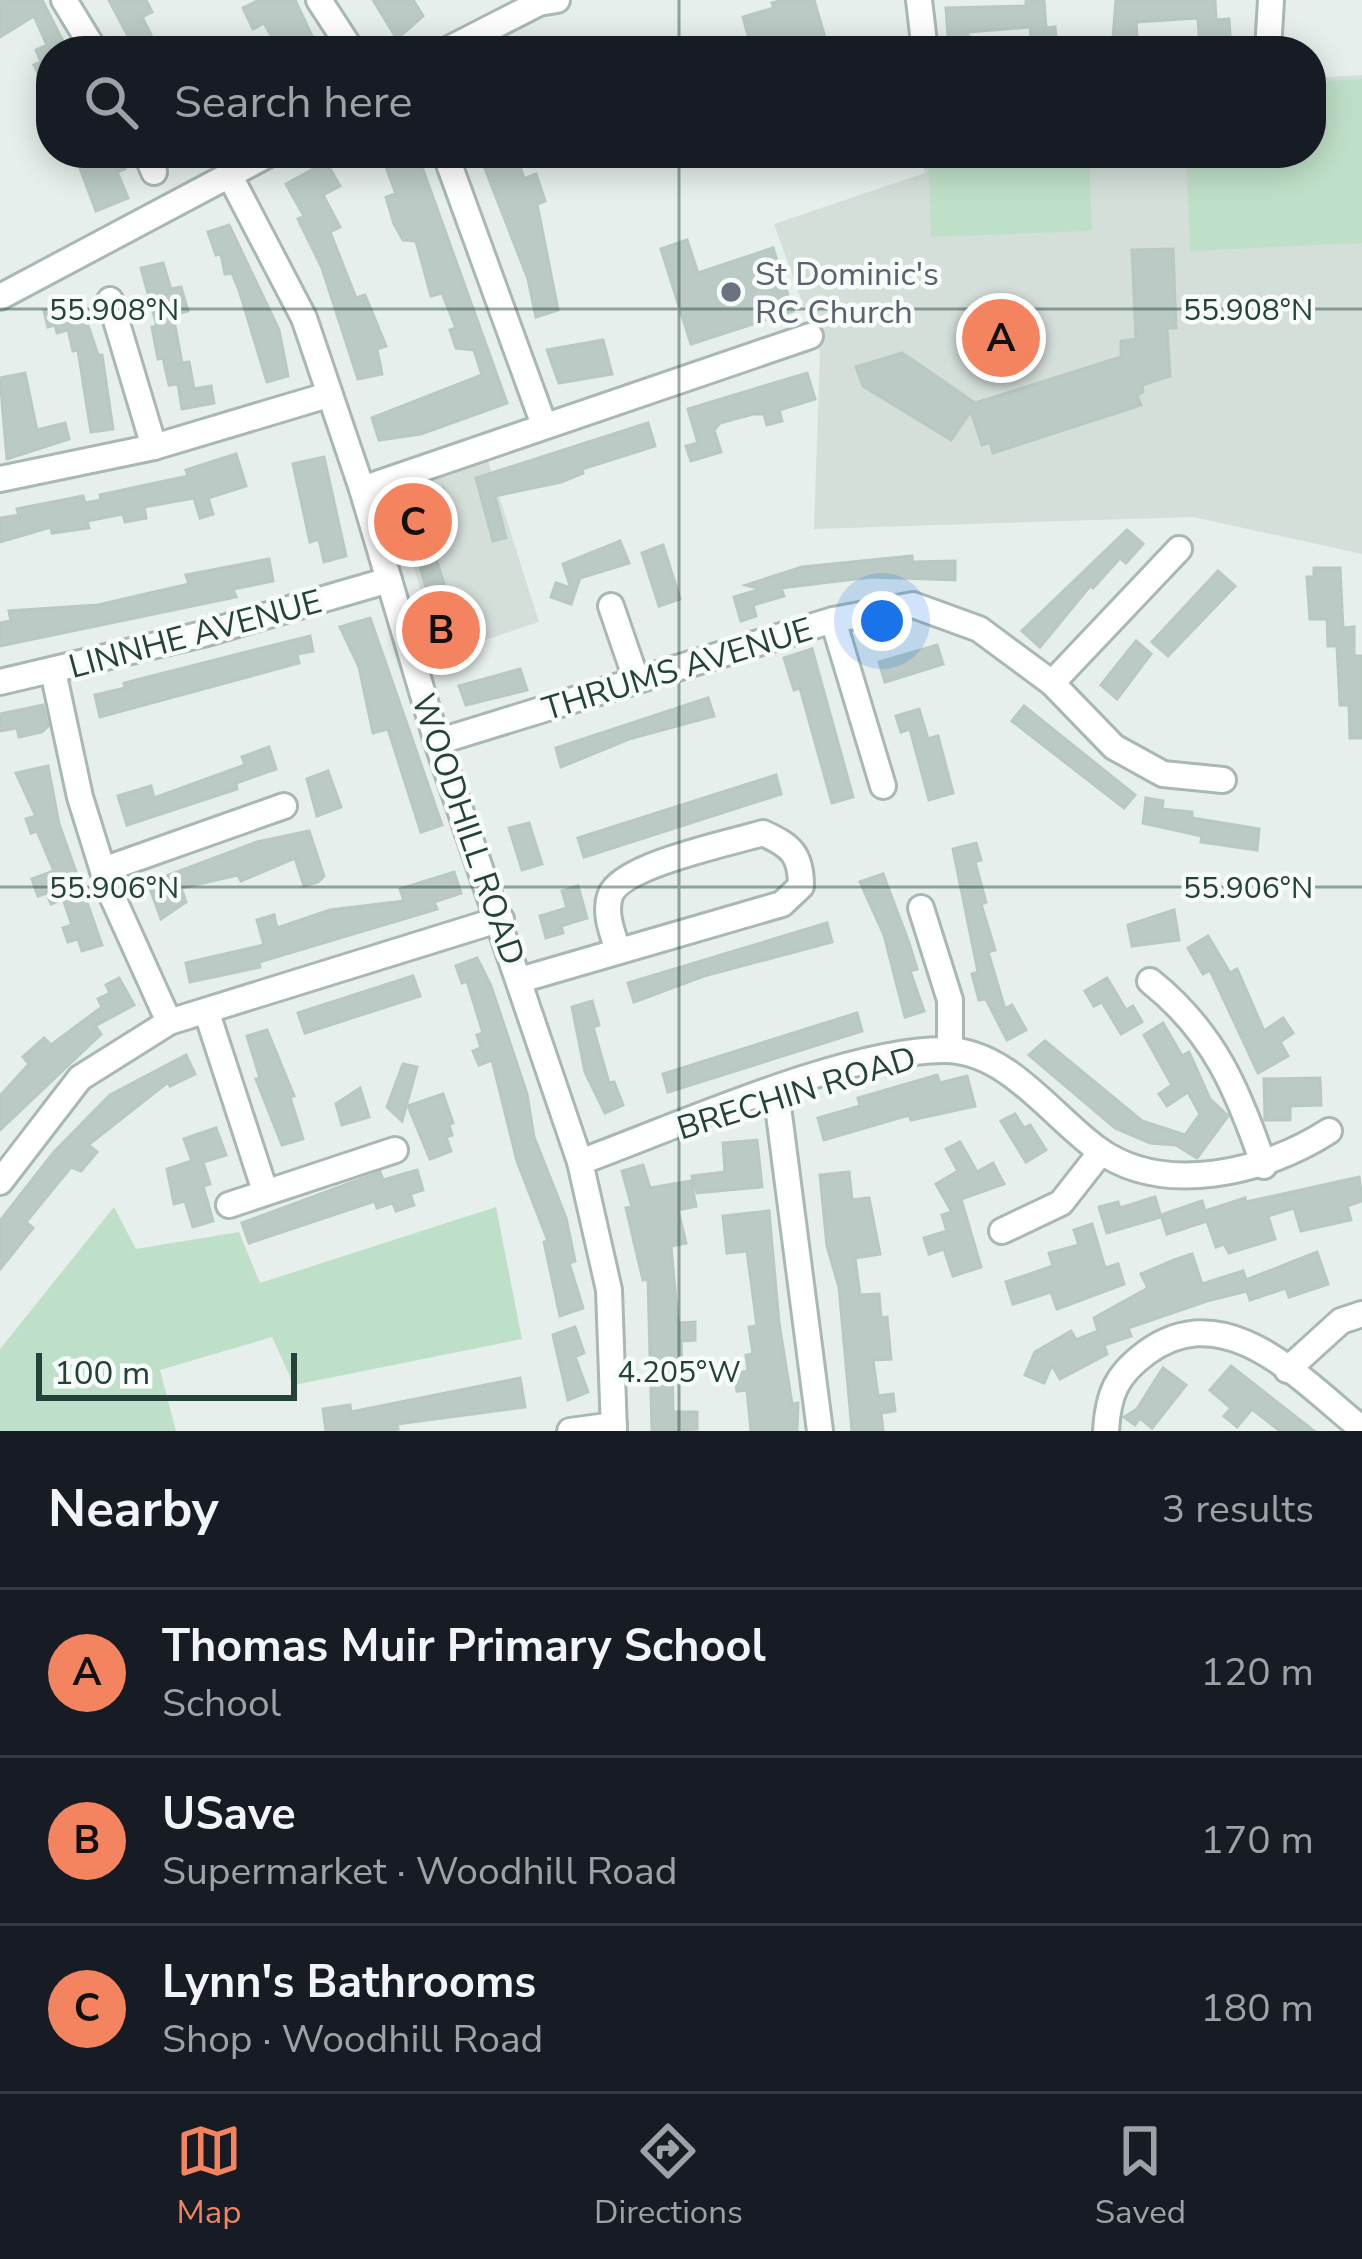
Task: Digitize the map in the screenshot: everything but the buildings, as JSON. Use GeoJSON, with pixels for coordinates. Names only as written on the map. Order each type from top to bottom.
{"type":"FeatureCollection","features":[{"type":"Feature","properties":{"kind":"street"},"geometry":{"type":"LineString","coordinates":[[64,0],[86,36]]}},
{"type":"Feature","properties":{"kind":"street"},"geometry":{"type":"LineString","coordinates":[[319,0],[342,36]]}},
{"type":"Feature","properties":{"kind":"street"},"geometry":{"type":"LineString","coordinates":[[919,0],[923,36]]}},
{"type":"Feature","properties":{"kind":"street"},"geometry":{"type":"LineString","coordinates":[[1269,36],[1271,0]]}},
{"type":"Feature","properties":{"kind":"street"},"geometry":{"type":"LineString","coordinates":[[475,36],[544,1]]}},
{"type":"Feature","properties":{"kind":"street"},"geometry":{"type":"LineString","coordinates":[[0,297],[247,168]]}},
{"type":"Feature","properties":{"kind":"street"},"geometry":{"type":"LineString","coordinates":[[450,168],[544,425]]}},
{"type":"Feature","properties":{"kind":"street","name":"WOODHILL ROAD"},"geometry":{"type":"LineString","coordinates":[[231,178],[304,318],[362,489],[436,742],[501,920],[580,1162],[609,1290],[614,1428]]}},
{"type":"Feature","properties":{"kind":"street"},"geometry":{"type":"LineString","coordinates":[[110,300],[154,447]]}},
{"type":"Feature","properties":{"kind":"street"},"geometry":{"type":"LineString","coordinates":[[362,489],[810,336]]}},
{"type":"Feature","properties":{"kind":"street"},"geometry":{"type":"LineString","coordinates":[[0,479],[154,447],[328,395]]}},
{"type":"Feature","properties":{"kind":"street"},"geometry":{"type":"LineString","coordinates":[[1052,683],[1179,549]]}},
{"type":"Feature","properties":{"kind":"street","name":"LINNHE AVENUE"},"geometry":{"type":"LineString","coordinates":[[0,682],[389,580]]}},
{"type":"Feature","properties":{"kind":"street","name":"THRUMS AVENUE"},"geometry":{"type":"LineString","coordinates":[[436,742],[833,620],[913,605],[979,628],[1052,683],[1114,747],[1163,774],[1223,780]]}},
{"type":"Feature","properties":{"kind":"street"},"geometry":{"type":"LineString","coordinates":[[611,606],[636,680]]}},
{"type":"Feature","properties":{"kind":"street"},"geometry":{"type":"LineString","coordinates":[[833,620],[883,786]]}},
{"type":"Feature","properties":{"kind":"street"},"geometry":{"type":"LineString","coordinates":[[53,670],[103,870],[170,1022]]}},
{"type":"Feature","properties":{"kind":"street"},"geometry":{"type":"LineString","coordinates":[[103,870],[284,806]]}},
{"type":"Feature","properties":{"kind":"street"},"geometry":{"type":"LineString","coordinates":[[520,980],[782,904],[800,886],[800,861],[788,844],[763,833],[629,874],[611,890],[607,910],[618,951]]}},
{"type":"Feature","properties":{"kind":"street"},"geometry":{"type":"LineString","coordinates":[[921,908],[950,1000],[950,1050]]}},
{"type":"Feature","properties":{"kind":"street"},"geometry":{"type":"LineString","coordinates":[[0,1182],[80,1078],[170,1022],[501,920]]}},
{"type":"Feature","properties":{"kind":"street"},"geometry":{"type":"LineString","coordinates":[[1150,981],[1210,1040],[1238,1088],[1264,1166]]}},
{"type":"Feature","properties":{"kind":"street"},"geometry":{"type":"LineString","coordinates":[[207,1013],[265,1191]]}},
{"type":"Feature","properties":{"kind":"street","name":"BRECHIN ROAD"},"geometry":{"type":"LineString","coordinates":[[580,1162],[776,1090],[898,1054],[950,1050],[993,1060],[1101,1152],[1146,1169],[1209,1175],[1264,1166],[1329,1131]]}},
{"type":"Feature","properties":{"kind":"street"},"geometry":{"type":"LineString","coordinates":[[776,1090],[820,1431]]}},
{"type":"Feature","properties":{"kind":"street"},"geometry":{"type":"LineString","coordinates":[[229,1205],[395,1150]]}},
{"type":"Feature","properties":{"kind":"street"},"geometry":{"type":"LineString","coordinates":[[1002,1231],[1061,1203],[1101,1152]]}},
{"type":"Feature","properties":{"kind":"street"},"geometry":{"type":"LineString","coordinates":[[1287,1370],[1341,1321],[1362,1314]]}},
{"type":"Feature","properties":{"kind":"street"},"geometry":{"type":"LineString","coordinates":[[1106,1431],[1108,1397],[1125,1368],[1159,1343],[1190,1332],[1221,1333],[1256,1344],[1362,1429]]}},
{"type":"Feature","properties":{"kind":"street"},"geometry":{"type":"LineString","coordinates":[[571,1431],[614,1428]]}},
{"type":"Feature","properties":{"kind":"shaded area"},"geometry":{"type":"Polygon","coordinates":[[[1362,75],[1362,554],[1193,517],[814,529],[820,352],[774,224],[925,173],[924,168],[1326,168],[1326,77],[1362,75]]]}},
{"type":"Feature","properties":{"kind":"shaded area"},"geometry":{"type":"Polygon","coordinates":[[[488,461],[539,622],[440,655],[391,490],[488,461]]]}},
{"type":"Feature","properties":{"kind":"green space"},"geometry":{"type":"Polygon","coordinates":[[[1362,79],[1362,243],[1190,251],[1187,168],[1326,168],[1326,81],[1362,79]]]}},
{"type":"Feature","properties":{"kind":"green space"},"geometry":{"type":"Polygon","coordinates":[[[929,168],[1090,168],[1092,231],[931,237],[929,168]]]}},
{"type":"Feature","properties":{"kind":"green space"},"geometry":{"type":"Polygon","coordinates":[[[114,1207],[136,1249],[239,1232],[260,1283],[496,1207],[522,1339],[294,1385],[272,1337],[160,1370],[176,1431],[0,1431],[0,1349],[114,1207]]]}},
{"type":"Feature","properties":{"kind":"place","name":"St Dominic's RC Church"},"geometry":{"type":"Point","coordinates":[731,292]}},
{"type":"Feature","properties":{"kind":"place","name":"Thomas Muir Primary School"},"geometry":{"type":"Point","coordinates":[1001,338]}},
{"type":"Feature","properties":{"kind":"place","name":"Lynn's Bathrooms"},"geometry":{"type":"Point","coordinates":[413,522]}},
{"type":"Feature","properties":{"kind":"place","name":"USave"},"geometry":{"type":"Point","coordinates":[441,630]}}]}
